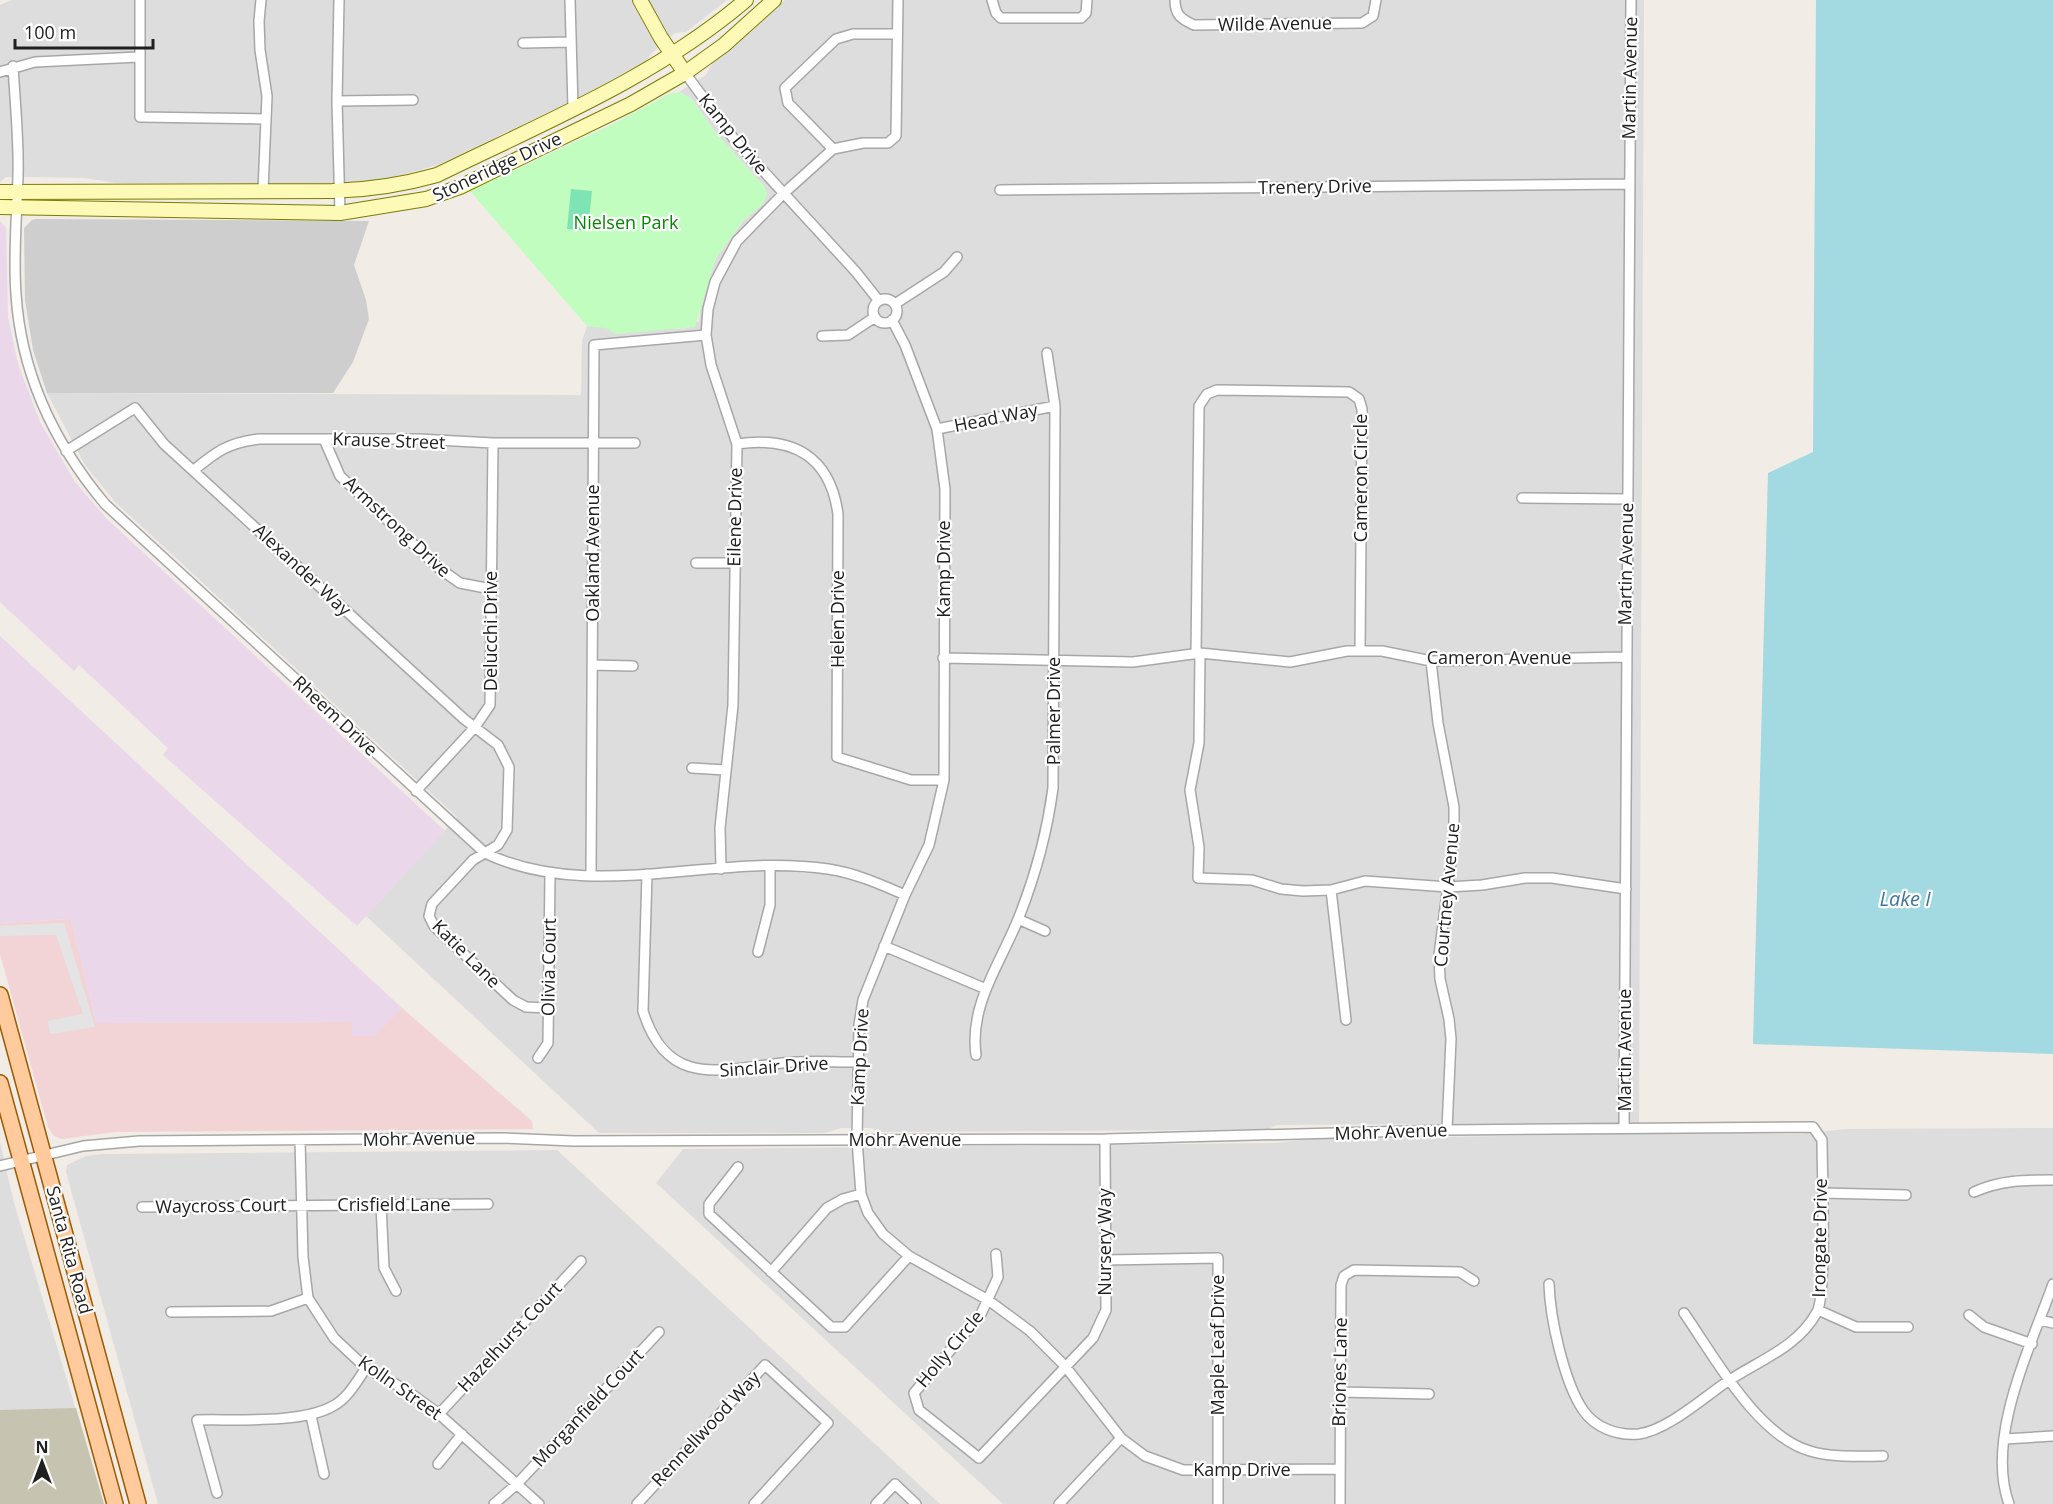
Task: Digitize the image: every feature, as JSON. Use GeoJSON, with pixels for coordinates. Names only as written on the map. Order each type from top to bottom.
{"type":"FeatureCollection","features":[{"type":"Feature","properties":{"kind":"main road"},"geometry":{"type":"LineString","coordinates":[[640,0],[685,73]]}},
{"type":"Feature","properties":{"kind":"main road","name":"Stoneridge Drive"},"geometry":{"type":"LineString","coordinates":[[0,192],[339,191],[386,188],[437,175],[674,55],[714,27],[746,0]]}},
{"type":"Feature","properties":{"kind":"main road","name":"Stoneridge Drive"},"geometry":{"type":"LineString","coordinates":[[0,207],[340,213],[426,200],[460,187],[631,104],[685,73],[724,45],[774,0]]}},
{"type":"Feature","properties":{"kind":"main road","name":"Santa Rita Road"},"geometry":{"type":"LineString","coordinates":[[0,995],[138,1504]]}},
{"type":"Feature","properties":{"kind":"main road","name":"Santa Rita Road"},"geometry":{"type":"LineString","coordinates":[[0,1083],[115,1504]]}},
{"type":"Feature","properties":{"kind":"main road"},"geometry":{"type":"LineString","coordinates":[[93,1422],[113,1416]]}},
{"type":"Feature","properties":{"kind":"street"},"geometry":{"type":"LineString","coordinates":[[140,0],[138,57],[140,117],[265,119]]}},
{"type":"Feature","properties":{"kind":"street"},"geometry":{"type":"LineString","coordinates":[[261,0],[259,21],[267,96],[263,191]]}},
{"type":"Feature","properties":{"kind":"street"},"geometry":{"type":"LineString","coordinates":[[339,0],[337,100],[340,213]]}},
{"type":"Feature","properties":{"kind":"street"},"geometry":{"type":"LineString","coordinates":[[570,0],[573,108]]}},
{"type":"Feature","properties":{"kind":"street"},"geometry":{"type":"LineString","coordinates":[[897,34],[853,34],[836,39],[785,88],[788,103],[833,149],[863,143],[888,143],[896,136],[898,0]]}},
{"type":"Feature","properties":{"kind":"street"},"geometry":{"type":"LineString","coordinates":[[992,0],[996,13],[1001,18],[1081,18],[1086,13],[1087,0]]}},
{"type":"Feature","properties":{"kind":"street","name":"Wilde Avenue"},"geometry":{"type":"LineString","coordinates":[[1175,0],[1175,11],[1182,20],[1194,25],[1362,23],[1373,16],[1376,0]]}},
{"type":"Feature","properties":{"kind":"street","name":"Martin Avenue"},"geometry":{"type":"LineString","coordinates":[[1624,1128],[1625,657],[1631,0]]}},
{"type":"Feature","properties":{"kind":"street"},"geometry":{"type":"LineString","coordinates":[[523,43],[570,42]]}},
{"type":"Feature","properties":{"kind":"street"},"geometry":{"type":"LineString","coordinates":[[0,72],[13,66],[35,62],[138,57]]}},
{"type":"Feature","properties":{"kind":"street","name":"Rheem Drive"},"geometry":{"type":"LineString","coordinates":[[13,66],[18,191],[16,293],[22,344],[37,392],[66,451],[105,504],[485,853],[528,870],[550,873],[647,874],[770,867],[829,869],[868,879],[905,895]]}},
{"type":"Feature","properties":{"kind":"street","name":"Kamp Drive"},"geometry":{"type":"LineString","coordinates":[[685,73],[717,120],[856,272],[879,301]]}},
{"type":"Feature","properties":{"kind":"street"},"geometry":{"type":"LineString","coordinates":[[337,100],[413,100]]}},
{"type":"Feature","properties":{"kind":"street","name":"Eilene Drive"},"geometry":{"type":"LineString","coordinates":[[721,869],[720,828],[733,705],[737,444],[711,365],[706,335],[708,309],[723,263],[737,241],[783,194],[833,149]]}},
{"type":"Feature","properties":{"kind":"street","name":"Trenery Drive"},"geometry":{"type":"LineString","coordinates":[[1000,190],[1629,184]]}},
{"type":"Feature","properties":{"kind":"street"},"geometry":{"type":"LineString","coordinates":[[895,304],[944,272],[957,257]]}},
{"type":"Feature","properties":{"kind":"street"},"geometry":{"type":"LineString","coordinates":[[888,299],[895,304],[897,313],[891,320],[883,322],[875,317],[874,308],[879,301],[888,299]]}},
{"type":"Feature","properties":{"kind":"street"},"geometry":{"type":"LineString","coordinates":[[822,336],[848,335],[875,317]]}},
{"type":"Feature","properties":{"kind":"street","name":"Kamp Drive"},"geometry":{"type":"LineString","coordinates":[[891,320],[905,345],[937,429],[945,489],[944,780],[929,845],[905,895],[863,1000],[856,1062],[857,1140],[861,1194],[868,1213],[882,1234],[909,1256],[988,1300],[1030,1331],[1065,1366],[1121,1438],[1146,1456],[1183,1470],[1339,1469]]}},
{"type":"Feature","properties":{"kind":"street","name":"Oakland Avenue"},"geometry":{"type":"LineString","coordinates":[[591,874],[594,345],[706,335]]}},
{"type":"Feature","properties":{"kind":"street","name":"Palmer Drive"},"geometry":{"type":"LineString","coordinates":[[976,1055],[973,1034],[978,1008],[1018,919],[1047,836],[1053,788],[1055,406],[1047,353]]}},
{"type":"Feature","properties":{"kind":"street","name":"Cameron Circle"},"geometry":{"type":"LineString","coordinates":[[1198,653],[1199,406],[1207,394],[1217,390],[1349,392],[1359,399],[1362,409],[1360,651]]}},
{"type":"Feature","properties":{"kind":"street","name":"Head Way"},"geometry":{"type":"LineString","coordinates":[[937,429],[1055,406]]}},
{"type":"Feature","properties":{"kind":"street","name":"Alexander Way"},"geometry":{"type":"LineString","coordinates":[[66,451],[135,408],[164,444],[474,727],[498,744],[509,766],[507,830],[498,845],[485,853]]}},
{"type":"Feature","properties":{"kind":"street","name":"Armstrong Drive"},"geometry":{"type":"LineString","coordinates":[[324,439],[340,476],[440,569],[460,584],[491,589]]}},
{"type":"Feature","properties":{"kind":"street","name":"Krause Street"},"geometry":{"type":"LineString","coordinates":[[194,470],[219,449],[239,442],[418,439],[493,444],[634,443]]}},
{"type":"Feature","properties":{"kind":"street","name":"Helen Drive"},"geometry":{"type":"LineString","coordinates":[[737,444],[771,442],[798,450],[817,461],[835,492],[838,514],[837,757],[912,780],[944,780]]}},
{"type":"Feature","properties":{"kind":"street","name":"Delucchi Drive"},"geometry":{"type":"LineString","coordinates":[[417,791],[474,727],[490,705],[493,444]]}},
{"type":"Feature","properties":{"kind":"street"},"geometry":{"type":"LineString","coordinates":[[1522,498],[1627,499]]}},
{"type":"Feature","properties":{"kind":"street"},"geometry":{"type":"LineString","coordinates":[[696,563],[735,563]]}},
{"type":"Feature","properties":{"kind":"street","name":"Cameron Avenue"},"geometry":{"type":"LineString","coordinates":[[944,658],[1133,662],[1198,653],[1290,662],[1360,651],[1382,651],[1431,661],[1625,657]]}},
{"type":"Feature","properties":{"kind":"street"},"geometry":{"type":"LineString","coordinates":[[1198,653],[1199,743],[1190,790],[1199,847],[1198,878],[1252,880],[1281,889],[1303,891],[1331,890],[1365,881],[1448,887],[1482,885],[1525,878],[1552,878],[1626,889]]}},
{"type":"Feature","properties":{"kind":"street","name":"Courtney Avenue"},"geometry":{"type":"LineString","coordinates":[[1431,661],[1438,723],[1454,807],[1454,838],[1439,956],[1440,979],[1449,1019],[1450,1039],[1447,1130]]}},
{"type":"Feature","properties":{"kind":"street"},"geometry":{"type":"LineString","coordinates":[[592,665],[633,666]]}},
{"type":"Feature","properties":{"kind":"street"},"geometry":{"type":"LineString","coordinates":[[692,768],[725,770]]}},
{"type":"Feature","properties":{"kind":"street","name":"Katie Lane"},"geometry":{"type":"LineString","coordinates":[[485,853],[473,860],[432,904],[429,916],[434,926],[513,1000],[526,1007],[549,1008]]}},
{"type":"Feature","properties":{"kind":"street"},"geometry":{"type":"LineString","coordinates":[[758,952],[770,905],[770,867]]}},
{"type":"Feature","properties":{"kind":"street","name":"Olivia Court"},"geometry":{"type":"LineString","coordinates":[[538,1058],[548,1043],[550,873]]}},
{"type":"Feature","properties":{"kind":"street","name":"Sinclair Drive"},"geometry":{"type":"LineString","coordinates":[[647,874],[643,1011],[652,1036],[664,1053],[678,1061],[710,1071],[733,1071],[784,1063],[856,1062]]}},
{"type":"Feature","properties":{"kind":"street"},"geometry":{"type":"LineString","coordinates":[[1331,890],[1346,1020]]}},
{"type":"Feature","properties":{"kind":"street"},"geometry":{"type":"LineString","coordinates":[[1018,919],[1046,931]]}},
{"type":"Feature","properties":{"kind":"street"},"geometry":{"type":"LineString","coordinates":[[884,946],[986,990]]}},
{"type":"Feature","properties":{"kind":"street","name":"Mohr Avenue"},"geometry":{"type":"LineString","coordinates":[[0,1166],[101,1143],[502,1138],[574,1141],[1105,1139],[1447,1130],[1813,1127]]}},
{"type":"Feature","properties":{"kind":"street","name":"Irongate Drive"},"geometry":{"type":"LineString","coordinates":[[1549,1284],[1550,1313],[1573,1389],[1583,1411],[1597,1424],[1619,1434],[1640,1434],[1662,1426],[1730,1380],[1795,1341],[1818,1310],[1823,1193],[1822,1140],[1813,1127]]}},
{"type":"Feature","properties":{"kind":"street","name":"Nursery Way"},"geometry":{"type":"LineString","coordinates":[[1065,1366],[1093,1338],[1106,1310],[1105,1139]]}},
{"type":"Feature","properties":{"kind":"street","name":"Kolln Street"},"geometry":{"type":"LineString","coordinates":[[300,1140],[301,1205],[308,1298],[334,1338],[366,1368],[406,1390],[439,1414],[539,1504]]}},
{"type":"Feature","properties":{"kind":"street"},"geometry":{"type":"LineString","coordinates":[[738,1167],[709,1204],[709,1214],[831,1327],[838,1329],[845,1327],[909,1256]]}},
{"type":"Feature","properties":{"kind":"street"},"geometry":{"type":"LineString","coordinates":[[1974,1192],[1995,1183],[2011,1180],[2053,1180]]}},
{"type":"Feature","properties":{"kind":"street"},"geometry":{"type":"LineString","coordinates":[[1823,1193],[1906,1195]]}},
{"type":"Feature","properties":{"kind":"street"},"geometry":{"type":"LineString","coordinates":[[771,1272],[827,1208],[843,1199],[861,1194]]}},
{"type":"Feature","properties":{"kind":"street","name":"Crisfield Lane"},"geometry":{"type":"LineString","coordinates":[[301,1205],[488,1204]]}},
{"type":"Feature","properties":{"kind":"street","name":"Waycross Court"},"geometry":{"type":"LineString","coordinates":[[142,1207],[301,1205]]}},
{"type":"Feature","properties":{"kind":"street"},"geometry":{"type":"LineString","coordinates":[[381,1205],[384,1268],[396,1291]]}},
{"type":"Feature","properties":{"kind":"street"},"geometry":{"type":"LineString","coordinates":[[988,1300],[998,1277],[996,1254]]}},
{"type":"Feature","properties":{"kind":"street","name":"Maple Leaf Drive"},"geometry":{"type":"LineString","coordinates":[[1106,1260],[1218,1258],[1219,1471]]}},
{"type":"Feature","properties":{"kind":"street","name":"Hazelhurst Court"},"geometry":{"type":"LineString","coordinates":[[439,1414],[581,1261]]}},
{"type":"Feature","properties":{"kind":"street","name":"Briones Lane"},"geometry":{"type":"LineString","coordinates":[[1340,1504],[1341,1285],[1344,1276],[1354,1270],[1460,1272],[1474,1281]]}},
{"type":"Feature","properties":{"kind":"street"},"geometry":{"type":"LineString","coordinates":[[2009,1504],[2004,1465],[2006,1418],[2053,1284]]}},
{"type":"Feature","properties":{"kind":"street"},"geometry":{"type":"LineString","coordinates":[[171,1312],[271,1311],[308,1298]]}},
{"type":"Feature","properties":{"kind":"street","name":"Holly Circle"},"geometry":{"type":"LineString","coordinates":[[988,1300],[981,1314],[914,1393],[919,1410],[979,1458],[1065,1366]]}},
{"type":"Feature","properties":{"kind":"street"},"geometry":{"type":"LineString","coordinates":[[1818,1310],[1856,1327],[1908,1327]]}},
{"type":"Feature","properties":{"kind":"street"},"geometry":{"type":"LineString","coordinates":[[1684,1313],[1757,1415],[1786,1440],[1807,1451],[1824,1455],[1883,1456]]}},
{"type":"Feature","properties":{"kind":"street"},"geometry":{"type":"LineString","coordinates":[[1969,1315],[1984,1327],[2032,1344]]}},
{"type":"Feature","properties":{"kind":"street"},"geometry":{"type":"LineString","coordinates":[[2040,1320],[2053,1323]]}},
{"type":"Feature","properties":{"kind":"street","name":"Morganfield Court"},"geometry":{"type":"LineString","coordinates":[[494,1504],[517,1484],[659,1332]]}},
{"type":"Feature","properties":{"kind":"street","name":"Rennellwood Way"},"geometry":{"type":"LineString","coordinates":[[637,1504],[765,1365],[828,1423],[754,1504]]}},
{"type":"Feature","properties":{"kind":"street"},"geometry":{"type":"LineString","coordinates":[[217,1493],[197,1420],[311,1416],[335,1405],[348,1393],[366,1368]]}},
{"type":"Feature","properties":{"kind":"street"},"geometry":{"type":"LineString","coordinates":[[1341,1392],[1429,1394]]}},
{"type":"Feature","properties":{"kind":"street"},"geometry":{"type":"LineString","coordinates":[[311,1416],[324,1474]]}},
{"type":"Feature","properties":{"kind":"street"},"geometry":{"type":"LineString","coordinates":[[438,1464],[462,1434]]}},
{"type":"Feature","properties":{"kind":"street"},"geometry":{"type":"LineString","coordinates":[[2005,1438],[2053,1436]]}},
{"type":"Feature","properties":{"kind":"street"},"geometry":{"type":"LineString","coordinates":[[1059,1504],[1121,1438]]}},
{"type":"Feature","properties":{"kind":"street"},"geometry":{"type":"LineString","coordinates":[[1218,1504],[1219,1471]]}},
{"type":"Feature","properties":{"kind":"street"},"geometry":{"type":"LineString","coordinates":[[876,1504],[895,1485],[916,1504]]}},
{"type":"Feature","properties":{"kind":"shaded area"},"geometry":{"type":"Polygon","coordinates":[[[12,0],[727,0],[686,32],[675,33],[652,53],[644,64],[559,107],[440,164],[382,181],[351,184],[116,183],[84,178],[35,177],[6,177],[0,182],[0,5],[12,0]]]}},
{"type":"Feature","properties":{"kind":"shaded area"},"geometry":{"type":"Polygon","coordinates":[[[785,0],[1644,0],[1639,1123],[1277,1125],[1268,1129],[1202,1130],[881,1132],[871,1128],[841,1128],[825,1133],[599,1133],[366,916],[457,817],[115,502],[85,465],[47,393],[581,395],[582,341],[587,326],[679,329],[688,328],[699,321],[702,296],[716,258],[743,221],[764,203],[764,186],[715,132],[692,99],[679,92],[706,75],[712,63],[785,0]]]}},
{"type":"Feature","properties":{"kind":"shaded area"},"geometry":{"type":"Polygon","coordinates":[[[36,219],[369,221],[354,265],[366,300],[369,319],[353,362],[333,393],[47,393],[33,350],[25,300],[24,228],[36,219]]]}},
{"type":"Feature","properties":{"kind":"shaded area"},"geometry":{"type":"Polygon","coordinates":[[[0,221],[6,228],[8,317],[18,364],[40,422],[75,482],[108,520],[445,831],[357,926],[163,755],[168,748],[79,665],[74,671],[0,602],[0,221]]]}},
{"type":"Feature","properties":{"kind":"shaded area"},"geometry":{"type":"Polygon","coordinates":[[[0,636],[402,1008],[375,1036],[352,1036],[352,1022],[96,1023],[71,919],[0,923],[0,636]]]}},
{"type":"Feature","properties":{"kind":"shaded area"},"geometry":{"type":"Polygon","coordinates":[[[71,919],[96,1023],[352,1022],[352,1036],[374,1036],[402,1008],[532,1121],[533,1129],[115,1132],[62,1139],[54,1136],[48,1127],[0,954],[0,923],[71,919]]]}},
{"type":"Feature","properties":{"kind":"shaded area"},"geometry":{"type":"Polygon","coordinates":[[[64,923],[95,1027],[50,1034],[48,1021],[83,1014],[56,935],[0,936],[0,926],[64,923]]]}},
{"type":"Feature","properties":{"kind":"shaded area"},"geometry":{"type":"Polygon","coordinates":[[[2053,1128],[2053,1504],[1003,1504],[656,1183],[683,1149],[1275,1143],[1335,1136],[1344,1139],[1647,1133],[1800,1134],[1845,1129],[2053,1128]]]}},
{"type":"Feature","properties":{"kind":"shaded area"},"geometry":{"type":"Polygon","coordinates":[[[0,1142],[14,1203],[104,1504],[0,1504],[0,1142]]]}},
{"type":"Feature","properties":{"kind":"shaded area"},"geometry":{"type":"Polygon","coordinates":[[[557,1150],[940,1504],[158,1504],[66,1172],[67,1165],[86,1156],[102,1154],[557,1150]]]}},
{"type":"Feature","properties":{"kind":"shaded area"},"geometry":{"type":"Polygon","coordinates":[[[76,1408],[104,1504],[0,1504],[0,1410],[76,1408]]]}},
{"type":"Feature","properties":{"kind":"green space","name":"Nielsen Park"},"geometry":{"type":"Polygon","coordinates":[[[679,92],[692,99],[715,132],[764,186],[767,194],[764,203],[743,221],[716,258],[695,327],[616,334],[606,328],[587,326],[470,191],[613,124],[669,94],[679,92]]]}},
{"type":"Feature","properties":{"kind":"green space"},"geometry":{"type":"Polygon","coordinates":[[[571,189],[592,191],[588,231],[567,229],[571,189]]]}},
{"type":"Feature","properties":{"kind":"water","name":"Lake I"},"geometry":{"type":"Polygon","coordinates":[[[1816,0],[2053,0],[2053,1054],[1753,1044],[1768,473],[1813,452],[1816,0]]]}}]}
